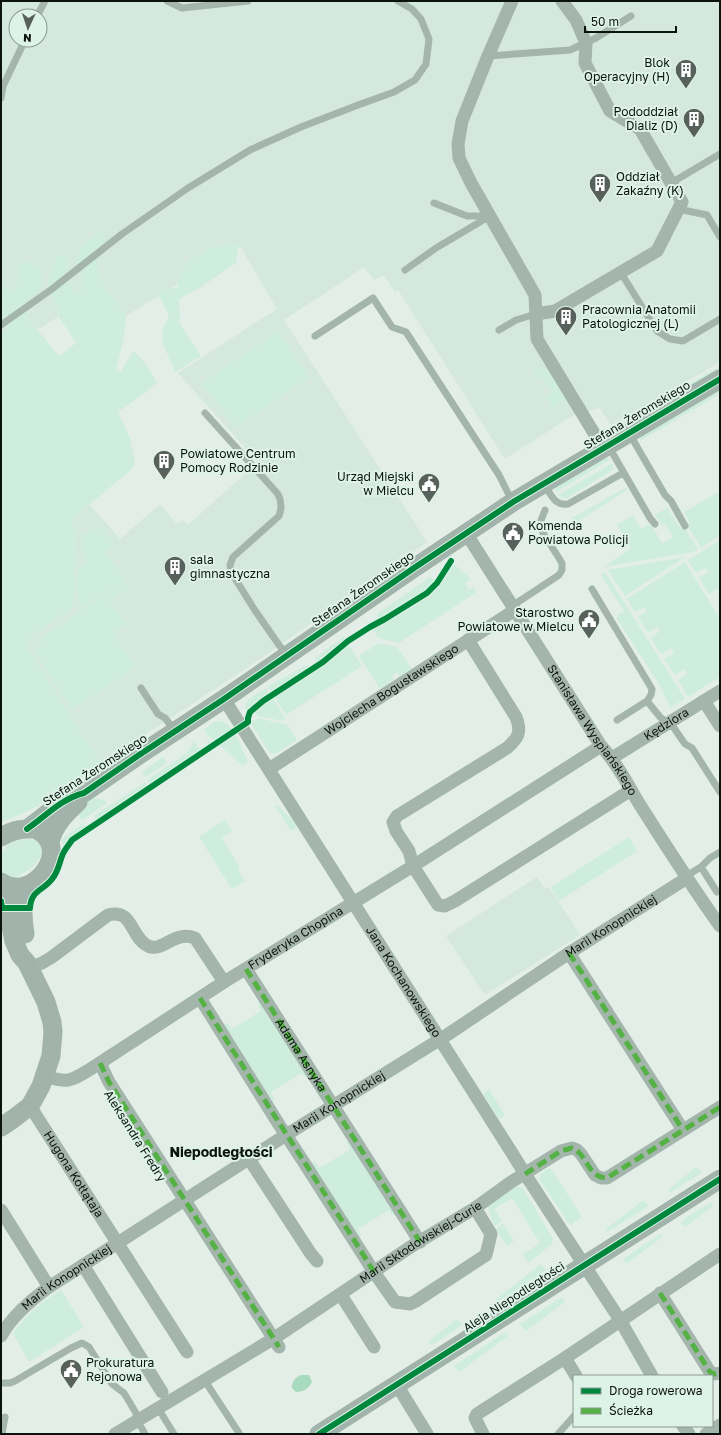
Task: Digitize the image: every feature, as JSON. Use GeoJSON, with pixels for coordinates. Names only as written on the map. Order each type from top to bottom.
{"type":"FeatureCollection","features":[{"type":"Feature","properties":{"kind":"street"},"geometry":{"type":"LineString","coordinates":[[512,1],[462,122],[458,144],[459,158],[471,183],[535,295],[537,339],[606,447]]}},
{"type":"Feature","properties":{"kind":"street"},"geometry":{"type":"LineString","coordinates":[[536,314],[555,311],[656,251],[682,202],[640,129],[610,111],[585,63],[586,42],[576,20],[562,1]]}},
{"type":"Feature","properties":{"kind":"street","name":"Stefana Żeromskiego"},"geometry":{"type":"LineString","coordinates":[[27,829],[64,800],[84,793],[513,502],[720,379]]}},
{"type":"Feature","properties":{"kind":"street","name":"Stanisława Wyspiańskiego"},"geometry":{"type":"LineString","coordinates":[[466,533],[602,746],[612,758],[686,877],[715,910],[720,926]]}},
{"type":"Feature","properties":{"kind":"street","name":"Wojciecha Bogusławskiego"},"geometry":{"type":"LineString","coordinates":[[269,769],[468,640],[513,608]]}},
{"type":"Feature","properties":{"kind":"street"},"geometry":{"type":"LineString","coordinates":[[468,640],[516,718],[519,726],[519,732],[515,740],[507,748],[397,816],[393,822],[409,851],[413,866],[438,905],[445,906],[461,897],[631,790]]}},
{"type":"Feature","properties":{"kind":"street","name":"Kędziora"},"geometry":{"type":"LineString","coordinates":[[612,758],[720,691]]}},
{"type":"Feature","properties":{"kind":"street","name":"Jana Kochanowskiego"},"geometry":{"type":"LineString","coordinates":[[224,699],[583,1265],[620,1320],[651,1375]]}},
{"type":"Feature","properties":{"kind":"street"},"geometry":{"type":"LineString","coordinates":[[704,701],[720,726]]}},
{"type":"Feature","properties":{"kind":"street","name":"Fryderyka Chopina"},"geometry":{"type":"LineString","coordinates":[[44,1076],[65,1081],[72,1080],[224,982],[413,866],[602,746]]}},
{"type":"Feature","properties":{"kind":"street","name":"Stefana Żeromskiego"},"geometry":{"type":"LineString","coordinates":[[50,842],[57,824],[79,801],[84,793]]}},
{"type":"Feature","properties":{"kind":"street"},"geometry":{"type":"LineString","coordinates":[[1,837],[18,829],[34,828],[38,830],[52,846],[52,855],[45,871],[36,880],[26,886],[12,887],[3,883]]}},
{"type":"Feature","properties":{"kind":"street","name":"Marii Konopnickiej"},"geometry":{"type":"LineString","coordinates":[[1,1336],[15,1317],[32,1300],[49,1287],[286,1135],[440,1039],[686,877]]}},
{"type":"Feature","properties":{"kind":"street"},"geometry":{"type":"LineString","coordinates":[[1,1127],[30,1106],[41,1086],[52,1046],[53,1032],[52,1022],[46,1002],[28,965],[20,955],[14,941],[10,922],[8,895],[3,883]]}},
{"type":"Feature","properties":{"kind":"street"},"geometry":{"type":"LineString","coordinates":[[26,886],[23,897],[23,921],[29,953],[28,965]]}},
{"type":"Feature","properties":{"kind":"street"},"geometry":{"type":"LineString","coordinates":[[28,965],[57,960],[108,915],[118,913],[127,919],[139,938],[150,947],[157,947],[181,936],[195,938],[224,982]]}},
{"type":"Feature","properties":{"kind":"street"},"geometry":{"type":"LineString","coordinates":[[570,954],[682,1130]]}},
{"type":"Feature","properties":{"kind":"street","name":"Adama Asnyka"},"geometry":{"type":"LineString","coordinates":[[246,969],[420,1242]]}},
{"type":"Feature","properties":{"kind":"street"},"geometry":{"type":"LineString","coordinates":[[200,998],[286,1135],[395,1302],[410,1304],[422,1298],[486,1255],[491,1234],[475,1208]]}},
{"type":"Feature","properties":{"kind":"street"},"geometry":{"type":"LineString","coordinates":[[96,1065],[109,1082],[181,1202],[276,1343]]}},
{"type":"Feature","properties":{"kind":"street","name":"Hugona Kołłątaja"},"geometry":{"type":"LineString","coordinates":[[30,1106],[187,1352]]}},
{"type":"Feature","properties":{"kind":"street","name":"Marii Skłodowskiej-Curie"},"geometry":{"type":"LineString","coordinates":[[115,1434],[205,1381],[276,1343],[374,1272],[561,1151],[572,1148],[577,1150],[595,1175],[600,1178],[607,1178],[720,1107]]}},
{"type":"Feature","properties":{"kind":"street"},"geometry":{"type":"LineString","coordinates":[[249,1159],[317,1261]]}},
{"type":"Feature","properties":{"kind":"street","name":"Aleja Niepodległości"},"geometry":{"type":"LineString","coordinates":[[319,1434],[720,1179]]}},
{"type":"Feature","properties":{"kind":"street"},"geometry":{"type":"LineString","coordinates":[[1,1210],[49,1287]]}},
{"type":"Feature","properties":{"kind":"street"},"geometry":{"type":"LineString","coordinates":[[482,1434],[475,1418],[477,1414],[565,1358],[720,1254]]}},
{"type":"Feature","properties":{"kind":"street"},"geometry":{"type":"LineString","coordinates":[[83,1265],[162,1392]]}},
{"type":"Feature","properties":{"kind":"street"},"geometry":{"type":"LineString","coordinates":[[660,1293],[710,1372],[715,1374],[720,1373]]}},
{"type":"Feature","properties":{"kind":"street"},"geometry":{"type":"LineString","coordinates":[[341,1295],[374,1347]]}},
{"type":"Feature","properties":{"kind":"street"},"geometry":{"type":"LineString","coordinates":[[565,1358],[575,1375]]}},
{"type":"Feature","properties":{"kind":"street"},"geometry":{"type":"LineString","coordinates":[[397,1385],[428,1434]]}},
{"type":"Feature","properties":{"kind":"street"},"geometry":{"type":"LineString","coordinates":[[706,1434],[720,1425]]}},
{"type":"Feature","properties":{"kind":"lane"},"geometry":{"type":"LineString","coordinates":[[167,1],[182,8],[248,1]]}},
{"type":"Feature","properties":{"kind":"lane"},"geometry":{"type":"LineString","coordinates":[[182,8],[186,1]]}},
{"type":"Feature","properties":{"kind":"lane"},"geometry":{"type":"LineString","coordinates":[[1,325],[52,289],[122,234],[188,188],[250,150],[322,118],[394,92],[415,80],[426,64],[429,39],[420,19],[412,8],[398,1]]}},
{"type":"Feature","properties":{"kind":"lane"},"geometry":{"type":"LineString","coordinates":[[488,56],[570,50],[631,16]]}},
{"type":"Feature","properties":{"kind":"lane"},"geometry":{"type":"LineString","coordinates":[[1,98],[3,86],[21,48]]}},
{"type":"Feature","properties":{"kind":"lane"},"geometry":{"type":"LineString","coordinates":[[671,183],[720,154]]}},
{"type":"Feature","properties":{"kind":"lane"},"geometry":{"type":"LineString","coordinates":[[434,204],[467,216],[490,216]]}},
{"type":"Feature","properties":{"kind":"lane"},"geometry":{"type":"LineString","coordinates":[[678,209],[707,215],[720,237]]}},
{"type":"Feature","properties":{"kind":"lane"},"geometry":{"type":"LineString","coordinates":[[405,270],[436,248],[490,216]]}},
{"type":"Feature","properties":{"kind":"lane"},"geometry":{"type":"LineString","coordinates":[[621,273],[657,331],[670,340],[683,341],[720,319]]}},
{"type":"Feature","properties":{"kind":"lane"},"geometry":{"type":"LineString","coordinates":[[315,336],[373,298],[392,327],[406,332],[499,475],[513,502]]}},
{"type":"Feature","properties":{"kind":"lane"},"geometry":{"type":"LineString","coordinates":[[499,330],[516,320],[536,314]]}},
{"type":"Feature","properties":{"kind":"lane"},"geometry":{"type":"LineString","coordinates":[[205,413],[278,494],[281,500],[279,516],[233,557],[230,565],[231,572],[254,609],[279,646],[287,655]]}},
{"type":"Feature","properties":{"kind":"lane"},"geometry":{"type":"LineString","coordinates":[[628,433],[664,495],[671,501],[685,526]]}},
{"type":"Feature","properties":{"kind":"lane"},"geometry":{"type":"LineString","coordinates":[[606,447],[655,524]]}},
{"type":"Feature","properties":{"kind":"lane"},"geometry":{"type":"LineString","coordinates":[[544,484],[557,502],[562,505],[568,504],[623,473]]}},
{"type":"Feature","properties":{"kind":"lane"},"geometry":{"type":"LineString","coordinates":[[513,608],[559,575],[562,570],[562,563],[540,528],[540,523],[545,510]]}},
{"type":"Feature","properties":{"kind":"lane"},"geometry":{"type":"LineString","coordinates":[[592,589],[652,690],[647,701],[617,720]]}},
{"type":"Feature","properties":{"kind":"lane"},"geometry":{"type":"LineString","coordinates":[[141,688],[158,714],[165,718],[175,731]]}},
{"type":"Feature","properties":{"kind":"lane"},"geometry":{"type":"LineString","coordinates":[[647,701],[660,717],[674,728],[686,744],[692,748],[720,792]]}},
{"type":"Feature","properties":{"kind":"lane"},"geometry":{"type":"LineString","coordinates":[[686,877],[702,868],[710,858],[720,852]]}},
{"type":"Feature","properties":{"kind":"lane"},"geometry":{"type":"LineString","coordinates":[[702,868],[717,892]]}},
{"type":"Feature","properties":{"kind":"lane"},"geometry":{"type":"LineString","coordinates":[[1,1383],[16,1381],[82,1343],[89,1347],[112,1384],[124,1393],[136,1413],[137,1420],[145,1434]]}},
{"type":"Feature","properties":{"kind":"lane"},"geometry":{"type":"LineString","coordinates":[[205,1381],[239,1433]]}},
{"type":"Feature","properties":{"kind":"lane"},"geometry":{"type":"LineString","coordinates":[[158,1408],[174,1434]]}},
{"type":"Feature","properties":{"kind":"lane"},"geometry":{"type":"LineString","coordinates":[[2,1434],[5,1417]]}},
{"type":"Feature","properties":{"kind":"lane"},"geometry":{"type":"LineString","coordinates":[[558,1434],[573,1417]]}},
{"type":"Feature","properties":{"kind":"shaded area"},"geometry":{"type":"Polygon","coordinates":[[[1,1],[720,1],[720,362],[611,426],[600,408],[575,414],[505,459],[398,290],[395,292],[384,275],[374,280],[364,267],[284,320],[427,542],[260,659],[101,764],[27,647],[32,635],[72,608],[74,598],[76,532],[71,520],[90,505],[120,539],[160,504],[176,523],[181,522],[183,519],[188,525],[258,462],[178,373],[277,309],[240,246],[126,316],[100,279],[57,307],[58,317],[37,330],[1,365],[1,1]]]}},
{"type":"Feature","properties":{"kind":"shaded area"},"geometry":{"type":"Polygon","coordinates":[[[101,231],[108,241],[96,256],[100,279],[126,316],[124,337],[116,369],[120,372],[134,351],[145,363],[157,382],[149,390],[118,412],[130,438],[135,464],[132,469],[71,520],[76,532],[74,598],[72,608],[32,635],[27,647],[101,764],[41,804],[1,822],[1,332],[7,330],[4,320],[1,320],[1,288],[16,290],[19,264],[23,261],[42,268],[42,289],[24,304],[31,324],[59,356],[76,343],[58,315],[57,307],[48,285],[50,270],[58,255],[65,256],[69,261],[69,279],[76,295],[84,289],[80,280],[83,270],[76,259],[83,245],[101,231]]]}},
{"type":"Feature","properties":{"kind":"shaded area"},"geometry":{"type":"Polygon","coordinates":[[[239,243],[236,263],[201,287],[179,299],[180,324],[201,356],[175,372],[163,344],[163,327],[169,318],[159,293],[163,290],[177,288],[186,263],[208,249],[239,243]]]}},
{"type":"Feature","properties":{"kind":"shaded area"},"geometry":{"type":"Polygon","coordinates":[[[278,331],[309,377],[237,427],[201,384],[278,331]]]}},
{"type":"Feature","properties":{"kind":"shaded area"},"geometry":{"type":"Polygon","coordinates":[[[720,366],[720,370],[623,426],[622,423],[720,366]]]}},
{"type":"Feature","properties":{"kind":"shaded area"},"geometry":{"type":"Polygon","coordinates":[[[544,367],[548,370],[566,399],[552,408],[546,398],[553,392],[542,376],[535,379],[533,376],[535,371],[544,367]]]}},
{"type":"Feature","properties":{"kind":"shaded area"},"geometry":{"type":"Polygon","coordinates":[[[720,388],[720,394],[640,441],[642,435],[720,388]]]}},
{"type":"Feature","properties":{"kind":"shaded area"},"geometry":{"type":"Polygon","coordinates":[[[604,457],[611,459],[556,492],[556,487],[604,457]]]}},
{"type":"Feature","properties":{"kind":"shaded area"},"geometry":{"type":"Polygon","coordinates":[[[613,463],[613,469],[611,471],[567,498],[563,498],[558,495],[613,463]]]}},
{"type":"Feature","properties":{"kind":"shaded area"},"geometry":{"type":"Polygon","coordinates":[[[627,487],[627,490],[575,523],[572,518],[627,487]]]}},
{"type":"Feature","properties":{"kind":"shaded area"},"geometry":{"type":"Polygon","coordinates":[[[720,491],[720,535],[701,548],[687,525],[690,523],[684,512],[720,491]]]}},
{"type":"Feature","properties":{"kind":"shaded area"},"geometry":{"type":"Polygon","coordinates":[[[667,508],[681,529],[684,527],[698,549],[693,552],[605,567],[631,548],[617,525],[633,515],[641,529],[648,525],[652,526],[662,543],[673,537],[665,524],[662,526],[655,515],[667,508]]]}},
{"type":"Feature","properties":{"kind":"shaded area"},"geometry":{"type":"Polygon","coordinates":[[[98,525],[115,544],[106,553],[125,579],[82,607],[78,599],[77,571],[87,563],[81,545],[82,536],[98,525]]]}},
{"type":"Feature","properties":{"kind":"shaded area"},"geometry":{"type":"Polygon","coordinates":[[[720,540],[720,591],[718,588],[709,594],[699,578],[708,572],[705,568],[696,573],[688,560],[720,540]]]}},
{"type":"Feature","properties":{"kind":"shaded area"},"geometry":{"type":"Polygon","coordinates":[[[685,557],[625,596],[608,570],[685,557]]]}},
{"type":"Feature","properties":{"kind":"shaded area"},"geometry":{"type":"Polygon","coordinates":[[[685,562],[720,619],[720,677],[688,697],[678,680],[687,674],[684,669],[675,675],[664,659],[674,653],[671,648],[661,654],[651,638],[660,631],[657,627],[648,633],[638,617],[647,611],[644,607],[635,612],[627,599],[685,562]]]}},
{"type":"Feature","properties":{"kind":"shaded area"},"geometry":{"type":"Polygon","coordinates":[[[454,564],[471,579],[465,583],[469,590],[475,586],[475,593],[399,643],[378,638],[372,628],[421,599],[437,586],[454,564]]]}},
{"type":"Feature","properties":{"kind":"shaded area"},"geometry":{"type":"Polygon","coordinates":[[[605,572],[685,699],[671,707],[663,693],[664,692],[617,619],[618,615],[624,611],[601,575],[605,572]]]}},
{"type":"Feature","properties":{"kind":"shaded area"},"geometry":{"type":"Polygon","coordinates":[[[430,577],[435,580],[435,583],[430,588],[393,613],[369,624],[379,617],[377,614],[430,577]]]}},
{"type":"Feature","properties":{"kind":"shaded area"},"geometry":{"type":"Polygon","coordinates":[[[124,581],[129,588],[101,607],[110,601],[126,624],[113,633],[135,666],[130,671],[72,709],[35,652],[42,646],[38,640],[124,581]]]}},
{"type":"Feature","properties":{"kind":"shaded area"},"geometry":{"type":"Polygon","coordinates":[[[344,637],[346,641],[317,663],[315,659],[344,637]]]}},
{"type":"Feature","properties":{"kind":"shaded area"},"geometry":{"type":"Polygon","coordinates":[[[379,643],[397,647],[412,669],[400,676],[397,672],[392,676],[394,679],[380,689],[359,656],[379,643]]]}},
{"type":"Feature","properties":{"kind":"shaded area"},"geometry":{"type":"Polygon","coordinates":[[[348,644],[362,666],[286,715],[274,696],[324,663],[348,644]]]}},
{"type":"Feature","properties":{"kind":"shaded area"},"geometry":{"type":"Polygon","coordinates":[[[307,665],[309,668],[272,693],[268,686],[307,665]]]}},
{"type":"Feature","properties":{"kind":"shaded area"},"geometry":{"type":"Polygon","coordinates":[[[266,688],[270,694],[261,700],[249,712],[246,711],[245,707],[248,700],[266,688]]]}},
{"type":"Feature","properties":{"kind":"shaded area"},"geometry":{"type":"Polygon","coordinates":[[[272,697],[285,718],[284,721],[257,716],[257,714],[253,713],[272,697]]]}},
{"type":"Feature","properties":{"kind":"shaded area"},"geometry":{"type":"Polygon","coordinates":[[[257,718],[288,725],[297,740],[275,754],[270,753],[251,724],[251,720],[256,721],[257,718]]]}},
{"type":"Feature","properties":{"kind":"shaded area"},"geometry":{"type":"Polygon","coordinates":[[[217,721],[224,722],[232,729],[215,741],[208,736],[204,730],[217,721]]]}},
{"type":"Feature","properties":{"kind":"shaded area"},"geometry":{"type":"Polygon","coordinates":[[[233,733],[236,735],[248,762],[243,766],[218,744],[233,733]]]}},
{"type":"Feature","properties":{"kind":"shaded area"},"geometry":{"type":"Polygon","coordinates":[[[205,738],[212,743],[151,785],[147,780],[187,753],[194,741],[199,749],[209,744],[205,738]]]}},
{"type":"Feature","properties":{"kind":"shaded area"},"geometry":{"type":"Polygon","coordinates":[[[163,757],[167,763],[145,777],[142,772],[163,757]]]}},
{"type":"Feature","properties":{"kind":"shaded area"},"geometry":{"type":"Polygon","coordinates":[[[145,782],[148,787],[95,823],[95,815],[145,782]]]}},
{"type":"Feature","properties":{"kind":"shaded area"},"geometry":{"type":"Polygon","coordinates":[[[93,798],[104,799],[107,803],[82,820],[76,811],[93,798]]]}},
{"type":"Feature","properties":{"kind":"shaded area"},"geometry":{"type":"Polygon","coordinates":[[[277,805],[294,821],[297,827],[291,831],[275,806],[277,805]]]}},
{"type":"Feature","properties":{"kind":"shaded area"},"geometry":{"type":"Polygon","coordinates":[[[224,820],[232,831],[222,838],[240,868],[238,870],[245,881],[232,889],[199,837],[224,820]]]}},
{"type":"Feature","properties":{"kind":"shaded area"},"geometry":{"type":"Polygon","coordinates":[[[83,824],[86,828],[71,838],[64,848],[62,840],[64,837],[83,824]]]}},
{"type":"Feature","properties":{"kind":"shaded area"},"geometry":{"type":"Polygon","coordinates":[[[35,837],[42,848],[41,855],[36,864],[19,875],[16,880],[8,877],[1,870],[3,850],[9,844],[35,837]]]}},
{"type":"Feature","properties":{"kind":"shaded area"},"geometry":{"type":"Polygon","coordinates":[[[629,837],[637,851],[559,901],[551,887],[629,837]]]}},
{"type":"Feature","properties":{"kind":"shaded area"},"geometry":{"type":"Polygon","coordinates":[[[537,877],[545,889],[549,887],[580,935],[485,995],[446,936],[537,877]]]}},
{"type":"Feature","properties":{"kind":"shaded area"},"geometry":{"type":"Polygon","coordinates":[[[261,1001],[311,1078],[306,1078],[302,1073],[271,1092],[275,1100],[273,1103],[223,1024],[227,1023],[232,1029],[261,1011],[258,1006],[259,1002],[261,1001]]]}},
{"type":"Feature","properties":{"kind":"shaded area"},"geometry":{"type":"Polygon","coordinates":[[[489,1089],[505,1115],[499,1119],[483,1094],[489,1089]]]}},
{"type":"Feature","properties":{"kind":"shaded area"},"geometry":{"type":"Polygon","coordinates":[[[348,1139],[396,1215],[392,1215],[389,1210],[358,1229],[361,1237],[359,1238],[311,1162],[315,1162],[319,1168],[350,1150],[347,1143],[348,1139]]]}},
{"type":"Feature","properties":{"kind":"shaded area"},"geometry":{"type":"Polygon","coordinates":[[[696,1167],[702,1172],[701,1173],[671,1192],[668,1190],[696,1167]]]}},
{"type":"Feature","properties":{"kind":"shaded area"},"geometry":{"type":"Polygon","coordinates":[[[548,1168],[552,1170],[582,1217],[570,1225],[540,1180],[540,1175],[548,1168]]]}},
{"type":"Feature","properties":{"kind":"shaded area"},"geometry":{"type":"Polygon","coordinates":[[[516,1187],[523,1188],[553,1239],[551,1245],[528,1263],[523,1254],[540,1243],[512,1198],[494,1209],[502,1221],[495,1226],[490,1216],[488,1206],[516,1187]]]}},
{"type":"Feature","properties":{"kind":"shaded area"},"geometry":{"type":"Polygon","coordinates":[[[643,1200],[649,1206],[608,1231],[605,1230],[643,1200]]]}},
{"type":"Feature","properties":{"kind":"shaded area"},"geometry":{"type":"Polygon","coordinates":[[[710,1203],[713,1204],[713,1206],[685,1227],[681,1223],[684,1219],[710,1203]]]}},
{"type":"Feature","properties":{"kind":"shaded area"},"geometry":{"type":"Polygon","coordinates":[[[503,1223],[514,1241],[507,1246],[496,1229],[503,1223]]]}},
{"type":"Feature","properties":{"kind":"shaded area"},"geometry":{"type":"Polygon","coordinates":[[[660,1234],[663,1236],[629,1262],[627,1263],[623,1259],[660,1234]]]}},
{"type":"Feature","properties":{"kind":"shaded area"},"geometry":{"type":"Polygon","coordinates":[[[541,1264],[546,1270],[498,1302],[495,1300],[541,1264]]]}},
{"type":"Feature","properties":{"kind":"shaded area"},"geometry":{"type":"Polygon","coordinates":[[[61,1290],[84,1327],[29,1362],[13,1333],[34,1309],[61,1290]]]}},
{"type":"Feature","properties":{"kind":"shaded area"},"geometry":{"type":"Polygon","coordinates":[[[562,1297],[565,1302],[526,1331],[520,1324],[562,1297]]]}},
{"type":"Feature","properties":{"kind":"shaded area"},"geometry":{"type":"Polygon","coordinates":[[[457,1319],[463,1325],[432,1345],[428,1342],[429,1341],[457,1319]]]}},
{"type":"Feature","properties":{"kind":"shaded area"},"geometry":{"type":"Polygon","coordinates":[[[505,1332],[508,1336],[459,1372],[454,1366],[505,1332]]]}},
{"type":"Feature","properties":{"kind":"shaded area"},"geometry":{"type":"Polygon","coordinates":[[[301,1375],[309,1375],[312,1382],[305,1390],[296,1392],[292,1388],[292,1384],[296,1378],[301,1375]]]}},
{"type":"Feature","properties":{"kind":"marked path"},"geometry":{"type":"LineString","coordinates":[[569,953],[683,1130]]}},
{"type":"Feature","properties":{"kind":"marked path"},"geometry":{"type":"LineString","coordinates":[[246,969],[420,1242]]}},
{"type":"Feature","properties":{"kind":"marked path"},"geometry":{"type":"LineString","coordinates":[[200,998],[374,1272]]}},
{"type":"Feature","properties":{"kind":"marked path"},"geometry":{"type":"LineString","coordinates":[[100,1063],[109,1082],[279,1347]]}},
{"type":"Feature","properties":{"kind":"marked path"},"geometry":{"type":"LineString","coordinates":[[525,1174],[561,1151],[572,1148],[581,1155],[595,1174],[600,1177],[607,1178],[720,1107]]}},
{"type":"Feature","properties":{"kind":"marked path"},"geometry":{"type":"LineString","coordinates":[[660,1293],[710,1372],[715,1374],[720,1373]]}},
{"type":"Feature","properties":{"kind":"cycle path"},"geometry":{"type":"LineString","coordinates":[[27,829],[68,799],[84,793],[224,699],[414,568],[513,502],[720,379]]}},
{"type":"Feature","properties":{"kind":"cycle path"},"geometry":{"type":"LineString","coordinates":[[1,901],[2,908],[30,908],[35,894],[49,883],[54,876],[63,854],[72,840],[248,722],[250,712],[263,701],[323,662],[348,641],[427,593],[437,583],[451,561]]}},
{"type":"Feature","properties":{"kind":"cycle path"},"geometry":{"type":"LineString","coordinates":[[319,1434],[720,1179]]}},
{"type":"Feature","properties":{"kind":"place","name":"Blok Operacyjny (H)"},"geometry":{"type":"Point","coordinates":[686,90]}},
{"type":"Feature","properties":{"kind":"place","name":"Pododdział Dializ (D)"},"geometry":{"type":"Point","coordinates":[694,138]}},
{"type":"Feature","properties":{"kind":"place","name":"Oddział Zakaźny (K)"},"geometry":{"type":"Point","coordinates":[600,204]}},
{"type":"Feature","properties":{"kind":"place","name":"Pracownia Anatomii Patologicznej (L)"},"geometry":{"type":"Point","coordinates":[566,336]}},
{"type":"Feature","properties":{"kind":"place","name":"Powiatowe Centrum Pomocy Rodzinie"},"geometry":{"type":"Point","coordinates":[164,480]}},
{"type":"Feature","properties":{"kind":"place","name":"Urząd Miejski w Mielcu"},"geometry":{"type":"Point","coordinates":[429,504]}},
{"type":"Feature","properties":{"kind":"place","name":"Komenda Powiatowa Policji"},"geometry":{"type":"Point","coordinates":[513,552]}},
{"type":"Feature","properties":{"kind":"place","name":"sala gimnastyczna"},"geometry":{"type":"Point","coordinates":[175,586]}},
{"type":"Feature","properties":{"kind":"place","name":"Starostwo Powiatowe w Mielcu"},"geometry":{"type":"Point","coordinates":[589,640]}},
{"type":"Feature","properties":{"kind":"place","name":"Prokuratura Rejonowa"},"geometry":{"type":"Point","coordinates":[71,1390]}},
{"type":"Feature","properties":{"kind":"district","name":"Niepodległości"},"geometry":{"type":"Point","coordinates":[221,1152]}}]}
